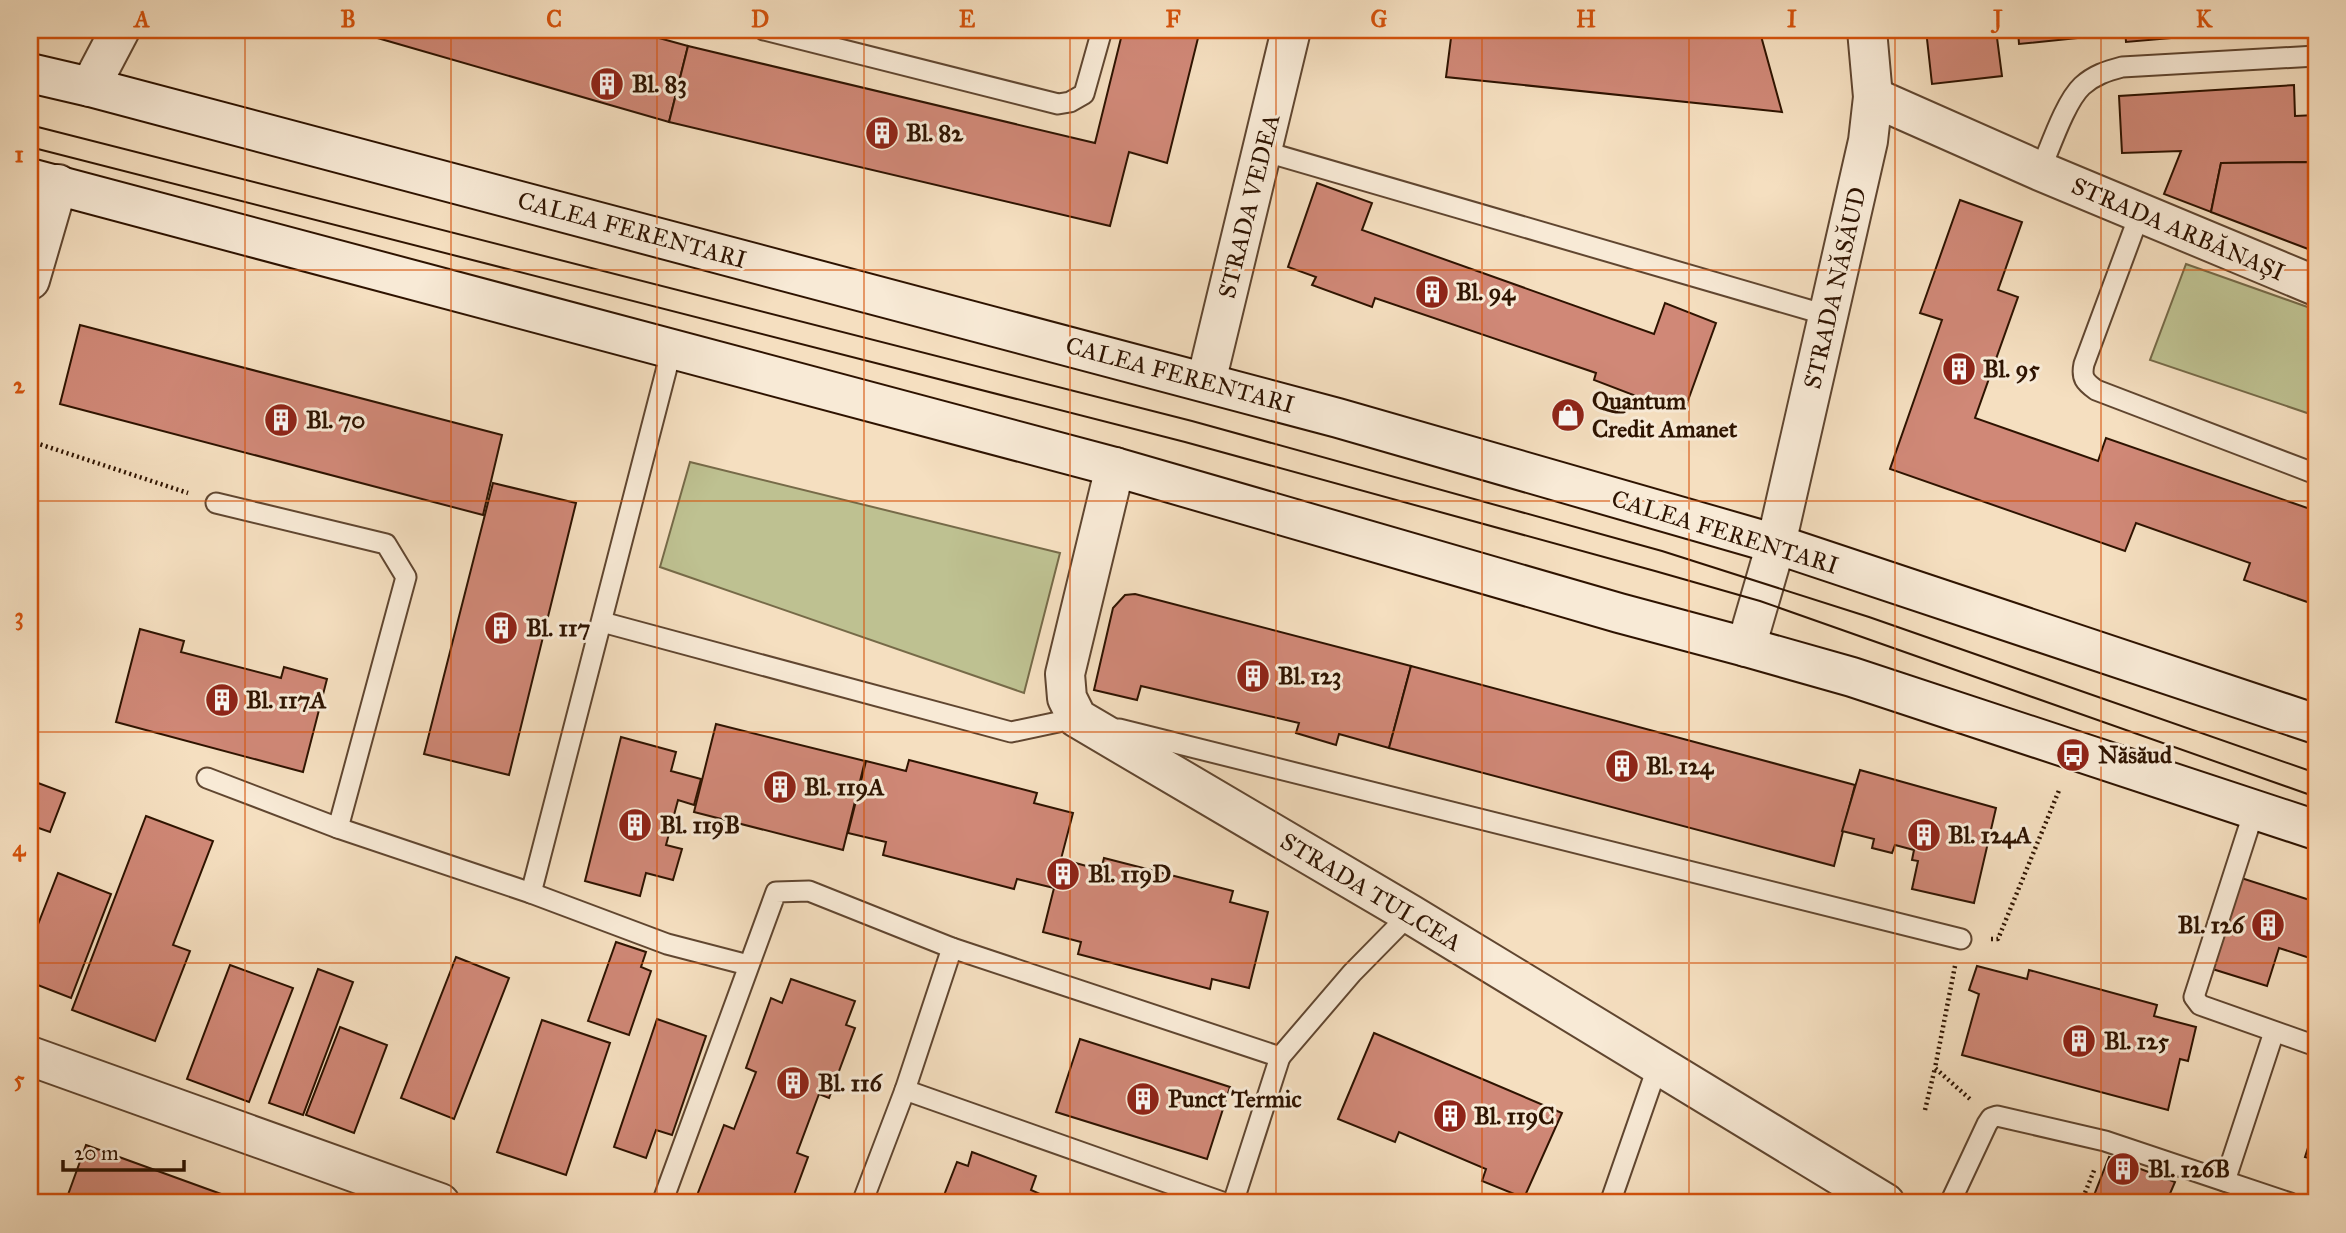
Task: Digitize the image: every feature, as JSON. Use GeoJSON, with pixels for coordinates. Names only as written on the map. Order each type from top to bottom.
{"type":"FeatureCollection","features":[{"type":"Feature","properties":{"kind":"main road"},"geometry":{"type":"LineString","coordinates":[[90,87],[120,30]]}},
{"type":"Feature","properties":{"kind":"main road","name":"STRADA VEDEA"},"geometry":{"type":"LineString","coordinates":[[1206,382],[1291,30]]}},
{"type":"Feature","properties":{"kind":"main road","name":"STRADA NĂSĂUD"},"geometry":{"type":"LineString","coordinates":[[1746,647],[1776,544],[1868,141],[1873,97],[1867,30]]}},
{"type":"Feature","properties":{"kind":"main road","name":"CALEA FERENTARI"},"geometry":{"type":"LineString","coordinates":[[30,73],[1206,382],[1776,544],[2316,724]]}},
{"type":"Feature","properties":{"kind":"main road","name":"STRADA ARBĂNAȘI"},"geometry":{"type":"LineString","coordinates":[[1873,97],[2040,171],[2316,286]]}},
{"type":"Feature","properties":{"kind":"main road"},"geometry":{"type":"LineString","coordinates":[[30,280],[44,181],[1115,467],[1852,677],[2316,830]]}},
{"type":"Feature","properties":{"kind":"main road"},"geometry":{"type":"LineString","coordinates":[[1077,719],[1067,698],[1065,674],[1115,467]]}},
{"type":"Feature","properties":{"kind":"main road","name":"STRADA TULCEA"},"geometry":{"type":"LineString","coordinates":[[1077,719],[1410,914],[1885,1203]]}},
{"type":"Feature","properties":{"kind":"main road"},"geometry":{"type":"LineString","coordinates":[[31,1060],[440,1203]]}},
{"type":"Feature","properties":{"kind":"lane"},"geometry":{"type":"LineString","coordinates":[[764,30],[1058,104],[1070,102],[1084,94],[1102,30]]}},
{"type":"Feature","properties":{"kind":"lane"},"geometry":{"type":"LineString","coordinates":[[2040,171],[2073,97],[2093,77],[2106,71],[2122,67],[2316,56]]}},
{"type":"Feature","properties":{"kind":"lane"},"geometry":{"type":"LineString","coordinates":[[1263,151],[1830,316]]}},
{"type":"Feature","properties":{"kind":"lane"},"geometry":{"type":"LineString","coordinates":[[2140,213],[2084,365],[2082,375],[2086,383],[2096,390],[2316,474]]}},
{"type":"Feature","properties":{"kind":"lane"},"geometry":{"type":"LineString","coordinates":[[531,893],[672,348]]}},
{"type":"Feature","properties":{"kind":"lane"},"geometry":{"type":"LineString","coordinates":[[216,503],[386,544],[406,577],[338,828]]}},
{"type":"Feature","properties":{"kind":"lane"},"geometry":{"type":"LineString","coordinates":[[603,622],[1011,732],[1077,719],[1961,939]]}},
{"type":"Feature","properties":{"kind":"lane"},"geometry":{"type":"LineString","coordinates":[[207,778],[338,828],[531,893],[667,944],[748,965]]}},
{"type":"Feature","properties":{"kind":"lane"},"geometry":{"type":"LineString","coordinates":[[2255,808],[2194,997],[2200,1005],[2316,1046]]}},
{"type":"Feature","properties":{"kind":"lane"},"geometry":{"type":"LineString","coordinates":[[662,1203],[776,892],[809,891],[951,948],[1280,1057]]}},
{"type":"Feature","properties":{"kind":"lane"},"geometry":{"type":"LineString","coordinates":[[1233,1203],[1280,1057],[1352,973],[1410,914]]}},
{"type":"Feature","properties":{"kind":"lane"},"geometry":{"type":"LineString","coordinates":[[862,1203],[905,1090],[951,948]]}},
{"type":"Feature","properties":{"kind":"lane"},"geometry":{"type":"LineString","coordinates":[[2225,1181],[2274,1032]]}},
{"type":"Feature","properties":{"kind":"lane"},"geometry":{"type":"LineString","coordinates":[[1610,1203],[1658,1065]]}},
{"type":"Feature","properties":{"kind":"lane"},"geometry":{"type":"LineString","coordinates":[[905,1090],[1225,1203]]}},
{"type":"Feature","properties":{"kind":"lane"},"geometry":{"type":"LineString","coordinates":[[1950,1203],[1991,1118],[1997,1116],[2105,1141],[2290,1203]]}},
{"type":"Feature","properties":{"kind":"path"},"geometry":{"type":"LineString","coordinates":[[30,441],[216,503]]}},
{"type":"Feature","properties":{"kind":"path"},"geometry":{"type":"LineString","coordinates":[[1925,1110],[1961,939],[1998,939],[2075,752]]}},
{"type":"Feature","properties":{"kind":"path"},"geometry":{"type":"LineString","coordinates":[[1935,1068],[1991,1118]]}},
{"type":"Feature","properties":{"kind":"green space"},"geometry":{"type":"Polygon","coordinates":[[[2186,264],[2316,310],[2316,416],[2150,360],[2186,264]]]}},
{"type":"Feature","properties":{"kind":"green space"},"geometry":{"type":"Polygon","coordinates":[[[690,462],[1060,553],[1024,693],[660,567],[690,462]]]}},
{"type":"Feature","properties":{"kind":"building"},"geometry":{"type":"Polygon","coordinates":[[[344,30],[376,30],[374,37],[344,30]]]}},
{"type":"Feature","properties":{"kind":"building","name":"Bl. 83"},"geometry":{"type":"Polygon","coordinates":[[[376,30],[630,30],[688,46],[669,122],[374,37],[376,30]]]}},
{"type":"Feature","properties":{"kind":"building","name":"Bl. 82"},"geometry":{"type":"Polygon","coordinates":[[[1123,30],[1200,30],[1167,163],[1129,152],[1110,226],[669,122],[688,46],[1095,143],[1123,30]]]}},
{"type":"Feature","properties":{"kind":"building"},"geometry":{"type":"Polygon","coordinates":[[[1452,30],[1688,30],[1761,36],[1782,112],[1446,77],[1452,30]]]}},
{"type":"Feature","properties":{"kind":"building"},"geometry":{"type":"Polygon","coordinates":[[[1926,30],[1996,30],[2002,76],[1932,84],[1926,30]]]}},
{"type":"Feature","properties":{"kind":"building"},"geometry":{"type":"Polygon","coordinates":[[[2018,30],[2125,30],[2125,33],[2019,44],[2018,30]]]}},
{"type":"Feature","properties":{"kind":"building"},"geometry":{"type":"Polygon","coordinates":[[[2125,30],[2205,30],[2205,35],[2126,42],[2125,30]]]}},
{"type":"Feature","properties":{"kind":"building"},"geometry":{"type":"Polygon","coordinates":[[[2205,30],[2262,30],[2262,31],[2205,35],[2205,30]]]}},
{"type":"Feature","properties":{"kind":"building"},"geometry":{"type":"Polygon","coordinates":[[[2294,85],[2295,116],[2316,115],[2316,162],[2221,163],[2211,212],[2164,194],[2181,151],[2122,153],[2119,96],[2294,85]]]}},
{"type":"Feature","properties":{"kind":"building"},"geometry":{"type":"Polygon","coordinates":[[[2316,162],[2316,252],[2211,212],[2221,163],[2316,162]]]}},
{"type":"Feature","properties":{"kind":"building","name":"Bl. 94"},"geometry":{"type":"Polygon","coordinates":[[[1317,183],[1372,203],[1362,230],[1654,334],[1665,303],[1716,323],[1686,406],[1665,398],[1662,406],[1594,380],[1596,373],[1375,298],[1372,307],[1312,285],[1316,277],[1288,267],[1317,183]]]}},
{"type":"Feature","properties":{"kind":"building","name":"Bl. 95"},"geometry":{"type":"Polygon","coordinates":[[[1960,200],[2022,222],[1998,290],[2018,297],[1975,418],[2098,461],[2106,438],[2316,511],[2316,605],[2244,580],[2250,563],[2136,523],[2125,551],[1890,469],[1942,320],[1920,313],[1960,200]]]}},
{"type":"Feature","properties":{"kind":"building","name":"Bl. 70"},"geometry":{"type":"Polygon","coordinates":[[[80,325],[502,435],[483,515],[60,404],[80,325]]]}},
{"type":"Feature","properties":{"kind":"building","name":"Bl. 117"},"geometry":{"type":"Polygon","coordinates":[[[493,483],[576,503],[509,775],[424,754],[493,483]]]}},
{"type":"Feature","properties":{"kind":"building","name":"Bl. 123"},"geometry":{"type":"Polygon","coordinates":[[[1135,594],[1411,666],[1389,748],[1339,734],[1336,745],[1296,733],[1299,723],[1141,686],[1137,700],[1094,690],[1113,608],[1125,595],[1135,594]]]}},
{"type":"Feature","properties":{"kind":"building","name":"Bl. 117A"},"geometry":{"type":"Polygon","coordinates":[[[140,629],[184,641],[181,652],[281,678],[284,667],[327,679],[303,772],[116,722],[140,629]]]}},
{"type":"Feature","properties":{"kind":"building","name":"Bl. 124"},"geometry":{"type":"Polygon","coordinates":[[[1411,666],[1855,785],[1834,866],[1389,748],[1411,666]]]}},
{"type":"Feature","properties":{"kind":"building","name":"Bl. 119A"},"geometry":{"type":"Polygon","coordinates":[[[716,724],[865,761],[843,850],[694,812],[716,724]]]}},
{"type":"Feature","properties":{"kind":"building","name":"Bl. 119B"},"geometry":{"type":"Polygon","coordinates":[[[621,737],[676,752],[671,771],[701,779],[694,805],[678,800],[666,845],[682,849],[673,880],[646,873],[640,896],[585,881],[621,737]]]}},
{"type":"Feature","properties":{"kind":"building","name":"Bl. 119D"},"geometry":{"type":"Polygon","coordinates":[[[909,760],[1037,793],[1034,803],[1073,813],[1061,859],[1101,870],[1104,858],[1233,891],[1230,902],[1268,912],[1249,988],[1212,979],[1210,989],[1078,954],[1081,942],[1043,932],[1054,888],[1017,879],[1014,889],[883,855],[886,842],[848,833],[866,761],[906,771],[909,760]]]}},
{"type":"Feature","properties":{"kind":"building","name":"Bl. 124A"},"geometry":{"type":"Polygon","coordinates":[[[1860,770],[1996,808],[1974,903],[1912,889],[1918,861],[1912,860],[1914,850],[1895,845],[1892,853],[1872,848],[1874,839],[1842,831],[1860,770]]]}},
{"type":"Feature","properties":{"kind":"building"},"geometry":{"type":"Polygon","coordinates":[[[30,780],[65,793],[50,832],[30,825],[30,780]]]}},
{"type":"Feature","properties":{"kind":"building"},"geometry":{"type":"Polygon","coordinates":[[[146,816],[213,841],[173,945],[190,951],[155,1041],[72,1010],[146,816]]]}},
{"type":"Feature","properties":{"kind":"building"},"geometry":{"type":"Polygon","coordinates":[[[58,873],[111,894],[71,998],[30,982],[30,945],[58,873]]]}},
{"type":"Feature","properties":{"kind":"building","name":"Bl. 126"},"geometry":{"type":"Polygon","coordinates":[[[2235,876],[2316,902],[2316,960],[2279,948],[2267,986],[2206,967],[2235,876]]]}},
{"type":"Feature","properties":{"kind":"building"},"geometry":{"type":"Polygon","coordinates":[[[616,942],[646,952],[641,967],[651,971],[629,1035],[588,1021],[616,942]]]}},
{"type":"Feature","properties":{"kind":"building"},"geometry":{"type":"Polygon","coordinates":[[[456,957],[509,978],[454,1119],[401,1098],[456,957]]]}},
{"type":"Feature","properties":{"kind":"building"},"geometry":{"type":"Polygon","coordinates":[[[230,965],[293,988],[249,1102],[187,1079],[230,965]]]}},
{"type":"Feature","properties":{"kind":"building","name":"Bl. 125"},"geometry":{"type":"Polygon","coordinates":[[[1977,966],[2027,979],[2029,970],[2157,1005],[2154,1016],[2196,1027],[2188,1061],[2180,1059],[2168,1110],[1962,1055],[1979,994],[1969,990],[1977,966]]]}},
{"type":"Feature","properties":{"kind":"building"},"geometry":{"type":"Polygon","coordinates":[[[318,969],[353,982],[303,1115],[269,1103],[318,969]]]}},
{"type":"Feature","properties":{"kind":"building","name":"Bl. 116"},"geometry":{"type":"Polygon","coordinates":[[[791,979],[855,1001],[846,1025],[855,1028],[829,1098],[819,1094],[797,1153],[808,1157],[791,1203],[706,1203],[696,1198],[724,1125],[734,1129],[756,1072],[746,1068],[771,998],[782,1003],[791,979]]]}},
{"type":"Feature","properties":{"kind":"building"},"geometry":{"type":"Polygon","coordinates":[[[657,1019],[706,1036],[672,1135],[656,1130],[646,1158],[614,1147],[657,1019]]]}},
{"type":"Feature","properties":{"kind":"building"},"geometry":{"type":"Polygon","coordinates":[[[542,1020],[610,1043],[566,1175],[497,1152],[542,1020]]]}},
{"type":"Feature","properties":{"kind":"building"},"geometry":{"type":"Polygon","coordinates":[[[340,1027],[387,1045],[354,1133],[306,1115],[340,1027]]]}},
{"type":"Feature","properties":{"kind":"building","name":"Bl. 119C"},"geometry":{"type":"Polygon","coordinates":[[[1374,1033],[1562,1113],[1524,1198],[1482,1181],[1486,1169],[1399,1132],[1395,1142],[1338,1119],[1374,1033]]]}},
{"type":"Feature","properties":{"kind":"building","name":"Punct Termic"},"geometry":{"type":"Polygon","coordinates":[[[1080,1039],[1230,1087],[1207,1159],[1056,1112],[1080,1039]]]}},
{"type":"Feature","properties":{"kind":"building"},"geometry":{"type":"Polygon","coordinates":[[[2316,1123],[2316,1160],[2305,1157],[2316,1123]]]}},
{"type":"Feature","properties":{"kind":"building"},"geometry":{"type":"Polygon","coordinates":[[[86,1145],[246,1203],[65,1203],[86,1145]]]}},
{"type":"Feature","properties":{"kind":"building"},"geometry":{"type":"Polygon","coordinates":[[[972,1152],[1036,1176],[1031,1190],[1040,1194],[1037,1203],[941,1203],[957,1162],[968,1166],[972,1152]]]}},
{"type":"Feature","properties":{"kind":"building","name":"Bl. 126B"},"geometry":{"type":"Polygon","coordinates":[[[2109,1157],[2175,1182],[2166,1203],[2091,1203],[2109,1157]]]}},
{"type":"Feature","properties":{"kind":"tram line"},"geometry":{"type":"LineString","coordinates":[[30,125],[1192,421],[1662,551],[1869,617],[2316,773]]}},
{"type":"Feature","properties":{"kind":"tram line"},"geometry":{"type":"LineString","coordinates":[[30,147],[1185,442],[1655,571],[1760,601],[2316,797]]}},
{"type":"Feature","properties":{"kind":"place","name":"Bl. 83"},"geometry":{"type":"Point","coordinates":[607,84]}},
{"type":"Feature","properties":{"kind":"place","name":"Bl. 82"},"geometry":{"type":"Point","coordinates":[882,133]}},
{"type":"Feature","properties":{"kind":"place","name":"Bl. 94"},"geometry":{"type":"Point","coordinates":[1432,292]}},
{"type":"Feature","properties":{"kind":"place","name":"Bl. 95"},"geometry":{"type":"Point","coordinates":[1959,369]}},
{"type":"Feature","properties":{"kind":"place","name":"Quantum Credit Amanet"},"geometry":{"type":"Point","coordinates":[1568,415]}},
{"type":"Feature","properties":{"kind":"place","name":"Bl. 70"},"geometry":{"type":"Point","coordinates":[281,420]}},
{"type":"Feature","properties":{"kind":"place","name":"Bl. 117"},"geometry":{"type":"Point","coordinates":[501,628]}},
{"type":"Feature","properties":{"kind":"place","name":"Bl. 123"},"geometry":{"type":"Point","coordinates":[1253,676]}},
{"type":"Feature","properties":{"kind":"place","name":"Bl. 117A"},"geometry":{"type":"Point","coordinates":[222,700]}},
{"type":"Feature","properties":{"kind":"place","name":"Năsăud"},"geometry":{"type":"Point","coordinates":[2073,755]}},
{"type":"Feature","properties":{"kind":"place","name":"Bl. 124"},"geometry":{"type":"Point","coordinates":[1622,766]}},
{"type":"Feature","properties":{"kind":"place","name":"Bl. 119A"},"geometry":{"type":"Point","coordinates":[780,787]}},
{"type":"Feature","properties":{"kind":"place","name":"Bl. 119B"},"geometry":{"type":"Point","coordinates":[635,825]}},
{"type":"Feature","properties":{"kind":"place","name":"Bl. 124A"},"geometry":{"type":"Point","coordinates":[1924,835]}},
{"type":"Feature","properties":{"kind":"place","name":"Bl. 119D"},"geometry":{"type":"Point","coordinates":[1063,874]}},
{"type":"Feature","properties":{"kind":"place","name":"Bl. 126"},"geometry":{"type":"Point","coordinates":[2268,925]}},
{"type":"Feature","properties":{"kind":"place","name":"Bl. 125"},"geometry":{"type":"Point","coordinates":[2079,1041]}},
{"type":"Feature","properties":{"kind":"place","name":"Bl. 116"},"geometry":{"type":"Point","coordinates":[793,1083]}},
{"type":"Feature","properties":{"kind":"place","name":"Punct Termic"},"geometry":{"type":"Point","coordinates":[1143,1099]}},
{"type":"Feature","properties":{"kind":"place","name":"Bl. 119C"},"geometry":{"type":"Point","coordinates":[1450,1116]}},
{"type":"Feature","properties":{"kind":"place","name":"Bl. 126B"},"geometry":{"type":"Point","coordinates":[2123,1169]}}]}
